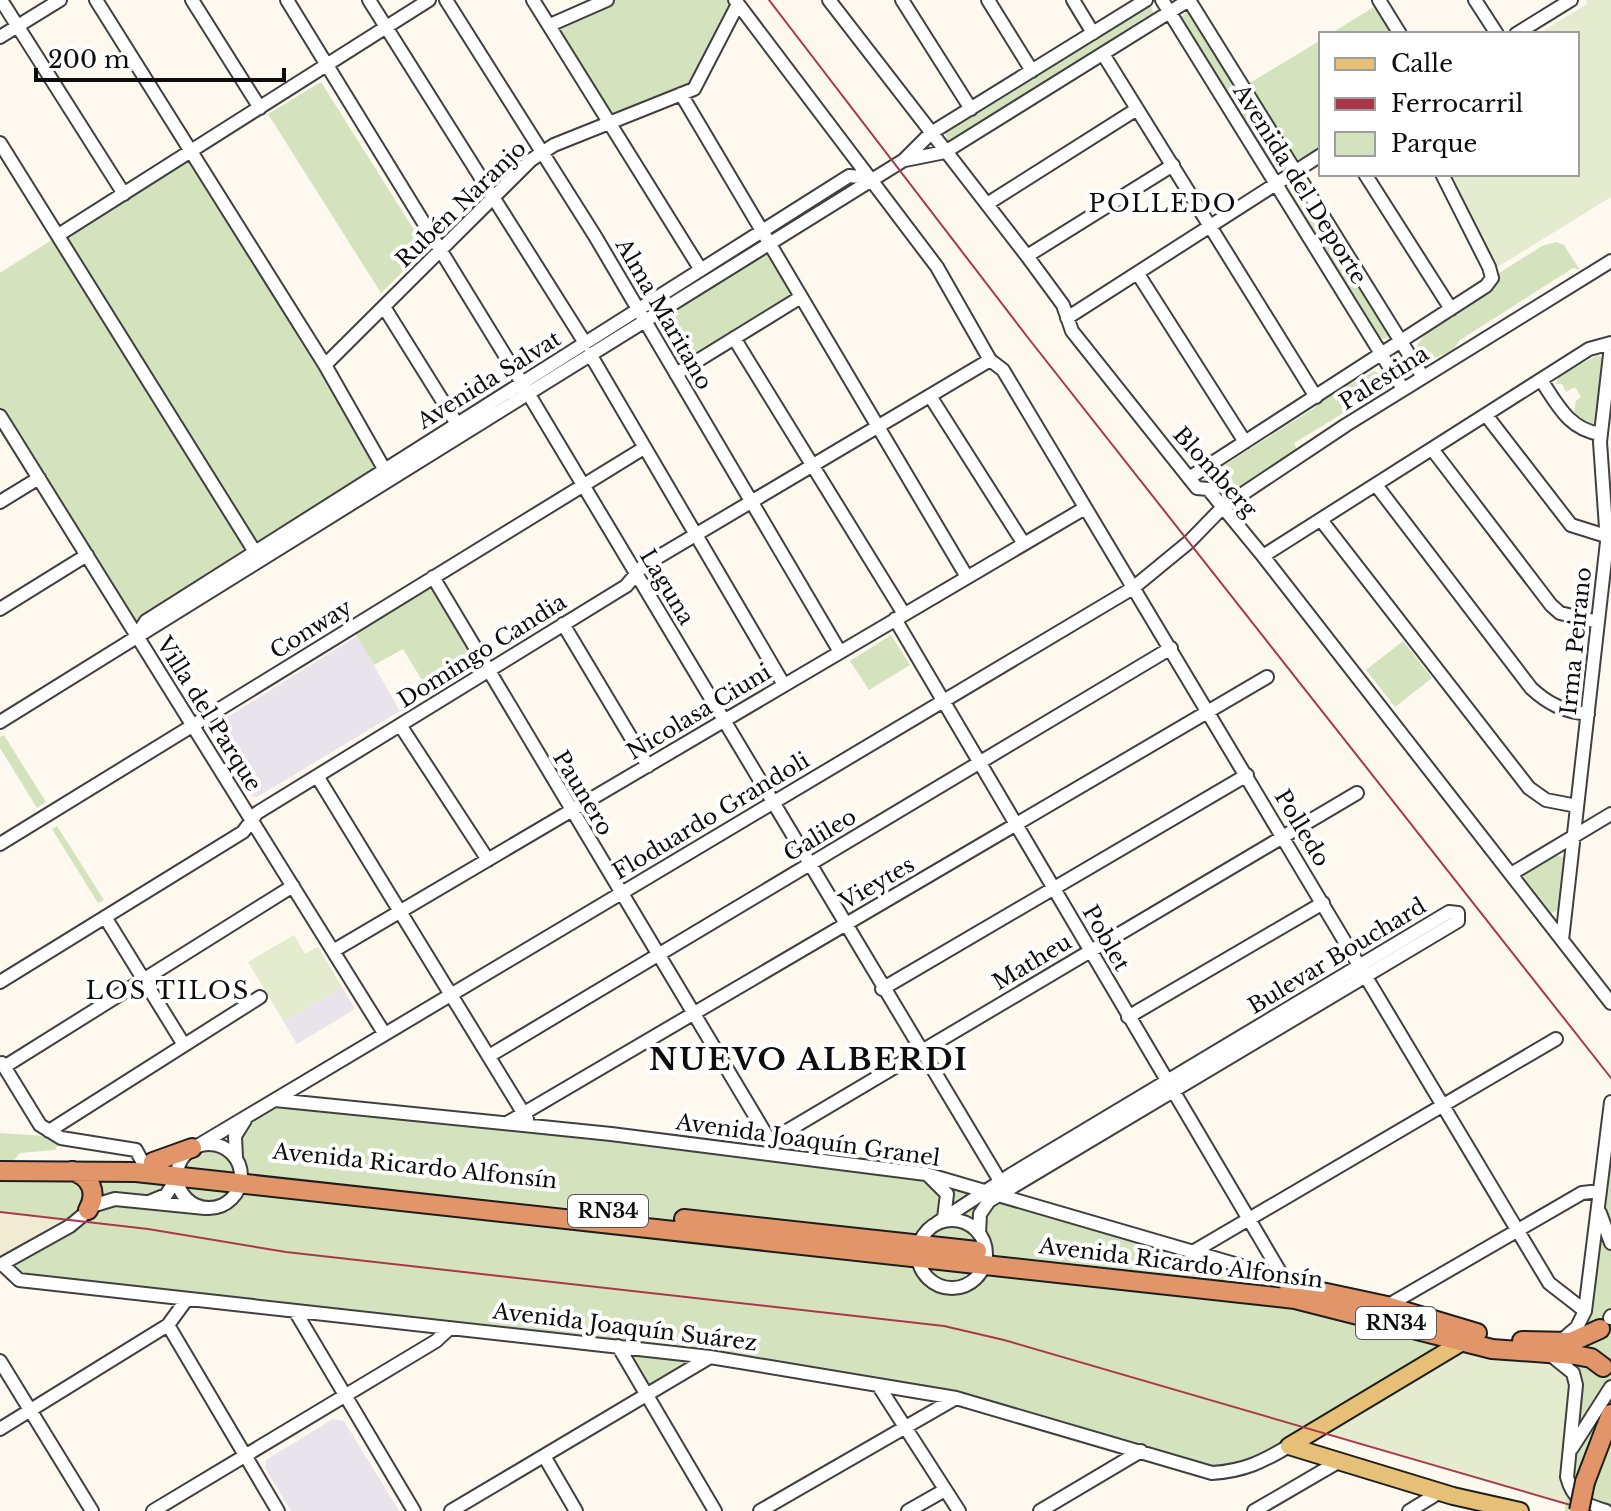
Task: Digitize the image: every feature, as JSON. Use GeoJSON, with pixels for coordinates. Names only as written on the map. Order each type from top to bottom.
{"type":"FeatureCollection","features":[{"type":"Feature","properties":{"kind":"highway","name":"RN34"},"geometry":{"type":"LineString","coordinates":[[148,1161],[196,1147]]}},
{"type":"Feature","properties":{"kind":"highway","name":"Avenida Ricardo Alfonsín"},"geometry":{"type":"LineString","coordinates":[[0,1164],[148,1161],[177,1173]]}},
{"type":"Feature","properties":{"kind":"highway","name":"Avenida Ricardo Alfonsín"},"geometry":{"type":"LineString","coordinates":[[0,1171],[239,1171],[918,1251],[1321,1291],[1387,1306],[1470,1337]]}},
{"type":"Feature","properties":{"kind":"highway"},"geometry":{"type":"LineString","coordinates":[[72,1171],[87,1179],[92,1186],[94,1194],[88,1210]]}},
{"type":"Feature","properties":{"kind":"highway","name":"Avenida Ricardo Alfonsín"},"geometry":{"type":"LineString","coordinates":[[985,1258],[1295,1299],[1470,1337],[1591,1358],[1609,1377]]}},
{"type":"Feature","properties":{"kind":"highway","name":"Avenida Ricardo Alfonsín"},"geometry":{"type":"LineString","coordinates":[[1554,1350],[1608,1320]]}},
{"type":"Feature","properties":{"kind":"highway"},"geometry":{"type":"LineString","coordinates":[[1608,1320],[1597,1348],[1609,1377]]}},
{"type":"Feature","properties":{"kind":"highway"},"geometry":{"type":"LineString","coordinates":[[1579,1511],[1576,1480],[1611,1414]]}},
{"type":"Feature","properties":{"kind":"main road"},"geometry":{"type":"LineString","coordinates":[[1289,1446],[1470,1337]]}},
{"type":"Feature","properties":{"kind":"main road"},"geometry":{"type":"LineString","coordinates":[[1289,1446],[1449,1500],[1520,1511]]}},
{"type":"Feature","properties":{"kind":"street"},"geometry":{"type":"LineString","coordinates":[[1,0],[124,194]]}},
{"type":"Feature","properties":{"kind":"street"},"geometry":{"type":"LineString","coordinates":[[0,37],[60,0]]}},
{"type":"Feature","properties":{"kind":"street"},"geometry":{"type":"LineString","coordinates":[[96,0],[325,365],[388,475]]}},
{"type":"Feature","properties":{"kind":"street"},"geometry":{"type":"LineString","coordinates":[[192,0],[260,108]]}},
{"type":"Feature","properties":{"kind":"street","name":"Laguna"},"geometry":{"type":"LineString","coordinates":[[287,0],[525,388],[1000,1190]]}},
{"type":"Feature","properties":{"kind":"street"},"geometry":{"type":"LineString","coordinates":[[369,0],[588,349],[694,536],[784,685]]}},
{"type":"Feature","properties":{"kind":"street"},"geometry":{"type":"LineString","coordinates":[[60,234],[429,0]]}},
{"type":"Feature","properties":{"kind":"street","name":"Alma Maritano"},"geometry":{"type":"LineString","coordinates":[[446,0],[595,236],[840,652]]}},
{"type":"Feature","properties":{"kind":"street"},"geometry":{"type":"LineString","coordinates":[[533,0],[701,270]]}},
{"type":"Feature","properties":{"kind":"street"},"geometry":{"type":"LineString","coordinates":[[550,25],[607,0]]}},
{"type":"Feature","properties":{"kind":"street","name":"Blomberg"},"geometry":{"type":"LineString","coordinates":[[829,0],[1063,305],[1072,331],[1197,488],[1208,489],[1263,556],[1611,1003]]}},
{"type":"Feature","properties":{"kind":"street"},"geometry":{"type":"LineString","coordinates":[[902,0],[971,109]]}},
{"type":"Feature","properties":{"kind":"street"},"geometry":{"type":"LineString","coordinates":[[988,0],[1032,71]]}},
{"type":"Feature","properties":{"kind":"street"},"geometry":{"type":"LineString","coordinates":[[1073,0],[1093,33]]}},
{"type":"Feature","properties":{"kind":"street","name":"Avenida Salvat"},"geometry":{"type":"LineString","coordinates":[[640,316],[701,270],[904,160],[931,133],[1146,0]]}},
{"type":"Feature","properties":{"kind":"street","name":"Avenida del Deporte"},"geometry":{"type":"LineString","coordinates":[[1162,0],[1403,389]]}},
{"type":"Feature","properties":{"kind":"street","name":"Avenida Salvat"},"geometry":{"type":"LineString","coordinates":[[904,160],[945,152],[1189,0]]}},
{"type":"Feature","properties":{"kind":"street","name":"Avenida del Deporte"},"geometry":{"type":"LineString","coordinates":[[1189,0],[1423,377]]}},
{"type":"Feature","properties":{"kind":"street"},"geometry":{"type":"LineString","coordinates":[[1379,0],[1399,32]]}},
{"type":"Feature","properties":{"kind":"street"},"geometry":{"type":"LineString","coordinates":[[1475,0],[1496,32]]}},
{"type":"Feature","properties":{"kind":"street"},"geometry":{"type":"LineString","coordinates":[[1519,32],[1571,0]]}},
{"type":"Feature","properties":{"kind":"street","name":"Rubén Naranjo"},"geometry":{"type":"LineString","coordinates":[[325,365],[542,152],[694,89],[736,2]]}},
{"type":"Feature","properties":{"kind":"street","name":"Polledo"},"geometry":{"type":"LineString","coordinates":[[736,2],[937,267],[990,360],[1003,370],[1209,711],[1549,1283],[1585,1311]]}},
{"type":"Feature","properties":{"kind":"street"},"geometry":{"type":"LineString","coordinates":[[1103,54],[1316,397]]}},
{"type":"Feature","properties":{"kind":"street"},"geometry":{"type":"LineString","coordinates":[[681,94],[967,577]]}},
{"type":"Feature","properties":{"kind":"street"},"geometry":{"type":"LineString","coordinates":[[987,204],[1137,109]]}},
{"type":"Feature","properties":{"kind":"street"},"geometry":{"type":"LineString","coordinates":[[0,143],[60,234],[255,552]]}},
{"type":"Feature","properties":{"kind":"street"},"geometry":{"type":"LineString","coordinates":[[1067,318],[1319,156]]}},
{"type":"Feature","properties":{"kind":"street"},"geometry":{"type":"LineString","coordinates":[[1027,256],[1173,165]]}},
{"type":"Feature","properties":{"kind":"street"},"geometry":{"type":"LineString","coordinates":[[1366,176],[1451,309]]}},
{"type":"Feature","properties":{"kind":"street"},"geometry":{"type":"LineString","coordinates":[[1189,478],[1486,286],[1492,278],[1443,176]]}},
{"type":"Feature","properties":{"kind":"street","name":"Avenida Salvat"},"geometry":{"type":"LineString","coordinates":[[0,722],[137,635],[154,630],[388,475],[765,236]]}},
{"type":"Feature","properties":{"kind":"street","name":"Palestina"},"geometry":{"type":"LineString","coordinates":[[1189,542],[1223,507],[1403,389],[1611,261]]}},
{"type":"Feature","properties":{"kind":"street"},"geometry":{"type":"LineString","coordinates":[[1138,274],[1245,442]]}},
{"type":"Feature","properties":{"kind":"street"},"geometry":{"type":"LineString","coordinates":[[676,374],[801,297]]}},
{"type":"Feature","properties":{"kind":"street"},"geometry":{"type":"LineString","coordinates":[[384,307],[457,424]]}},
{"type":"Feature","properties":{"kind":"street","name":"Poblet"},"geometry":{"type":"LineString","coordinates":[[734,338],[813,466],[900,617],[943,701],[1283,1277]]}},
{"type":"Feature","properties":{"kind":"street"},"geometry":{"type":"LineString","coordinates":[[1263,556],[1589,349],[1611,344]]}},
{"type":"Feature","properties":{"kind":"street","name":"Irma Peirano"},"geometry":{"type":"LineString","coordinates":[[1562,940],[1606,536],[1601,434],[1611,344]]}},
{"type":"Feature","properties":{"kind":"street","name":"Domingo Candia"},"geometry":{"type":"LineString","coordinates":[[0,982],[243,832],[257,813],[626,586],[643,566],[990,360]]}},
{"type":"Feature","properties":{"kind":"street"},"geometry":{"type":"LineString","coordinates":[[1541,380],[1570,421],[1584,430],[1601,434]]}},
{"type":"Feature","properties":{"kind":"street","name":"Avenida Salvat"},"geometry":{"type":"LineString","coordinates":[[137,635],[146,621],[255,552],[388,475],[457,424],[525,388]]}},
{"type":"Feature","properties":{"kind":"street"},"geometry":{"type":"LineString","coordinates":[[930,396],[1024,544]]}},
{"type":"Feature","properties":{"kind":"street"},"geometry":{"type":"LineString","coordinates":[[1486,415],[1571,525],[1606,536]]}},
{"type":"Feature","properties":{"kind":"street","name":"Villa del Parque"},"geometry":{"type":"LineString","coordinates":[[0,416],[384,1033]]}},
{"type":"Feature","properties":{"kind":"street","name":"Conway"},"geometry":{"type":"LineString","coordinates":[[0,844],[644,448]]}},
{"type":"Feature","properties":{"kind":"street"},"geometry":{"type":"LineString","coordinates":[[1432,449],[1551,605],[1560,613],[1598,622]]}},
{"type":"Feature","properties":{"kind":"street"},"geometry":{"type":"LineString","coordinates":[[0,502],[39,478]]}},
{"type":"Feature","properties":{"kind":"street"},"geometry":{"type":"LineString","coordinates":[[1376,485],[1531,688],[1546,702],[1588,714]]}},
{"type":"Feature","properties":{"kind":"street","name":"Nicolasa Ciuni"},"geometry":{"type":"LineString","coordinates":[[333,951],[1085,508]]}},
{"type":"Feature","properties":{"kind":"street"},"geometry":{"type":"LineString","coordinates":[[1321,520],[1529,788],[1546,800],[1577,806]]}},
{"type":"Feature","properties":{"kind":"street","name":"Floduardo Grandoli"},"geometry":{"type":"LineString","coordinates":[[196,1147],[1133,588],[1189,542]]}},
{"type":"Feature","properties":{"kind":"street"},"geometry":{"type":"LineString","coordinates":[[0,609],[87,555]]}},
{"type":"Feature","properties":{"kind":"street","name":"Paunero"},"geometry":{"type":"LineString","coordinates":[[433,577],[693,1014],[767,1147]]}},
{"type":"Feature","properties":{"kind":"street"},"geometry":{"type":"LineString","coordinates":[[563,624],[648,766]]}},
{"type":"Feature","properties":{"kind":"street","name":"Galileo"},"geometry":{"type":"LineString","coordinates":[[489,1056],[1171,648]]}},
{"type":"Feature","properties":{"kind":"street","name":"Vieytes"},"geometry":{"type":"LineString","coordinates":[[507,1123],[1267,677]]}},
{"type":"Feature","properties":{"kind":"street"},"geometry":{"type":"LineString","coordinates":[[400,725],[488,860]]}},
{"type":"Feature","properties":{"kind":"street"},"geometry":{"type":"LineString","coordinates":[[882,989],[1247,775]]}},
{"type":"Feature","properties":{"kind":"street"},"geometry":{"type":"LineString","coordinates":[[317,776],[402,911],[530,1126]]}},
{"type":"Feature","properties":{"kind":"street","name":"Matheu"},"geometry":{"type":"LineString","coordinates":[[767,1147],[1090,950],[1357,793]]}},
{"type":"Feature","properties":{"kind":"street"},"geometry":{"type":"LineString","coordinates":[[1511,874],[1611,814]]}},
{"type":"Feature","properties":{"kind":"street"},"geometry":{"type":"LineString","coordinates":[[148,1161],[136,1150],[61,1138],[40,1125],[2,1063],[145,980],[293,886]]}},
{"type":"Feature","properties":{"kind":"street"},"geometry":{"type":"LineString","coordinates":[[1128,1017],[1323,903]]}},
{"type":"Feature","properties":{"kind":"street","name":"Bulevar Bouchard"},"geometry":{"type":"LineString","coordinates":[[941,1221],[1000,1190],[1363,970],[1452,910],[1458,913],[1458,921],[1363,970]]}},
{"type":"Feature","properties":{"kind":"street"},"geometry":{"type":"LineString","coordinates":[[105,917],[184,1045]]}},
{"type":"Feature","properties":{"kind":"street"},"geometry":{"type":"LineString","coordinates":[[49,1131],[260,997]]}},
{"type":"Feature","properties":{"kind":"street"},"geometry":{"type":"LineString","coordinates":[[1191,1253],[1556,1039]]}},
{"type":"Feature","properties":{"kind":"street","name":"Avenida Joaquín Granel"},"geometry":{"type":"LineString","coordinates":[[275,1100],[767,1147],[926,1174],[1000,1190],[1191,1253],[1283,1277],[1321,1291]]}},
{"type":"Feature","properties":{"kind":"street"},"geometry":{"type":"LineString","coordinates":[[1606,1511],[1577,1499],[1570,1451],[1576,1385],[1573,1373],[1554,1350],[1577,1327],[1585,1311],[1611,1102]]}},
{"type":"Feature","properties":{"kind":"street"},"geometry":{"type":"LineString","coordinates":[[1,1264],[70,1226],[102,1201],[115,1199],[205,1208],[229,1201],[239,1171],[235,1136],[247,1117]]}},
{"type":"Feature","properties":{"kind":"street","name":"Avenida Ricardo Alfonsín"},"geometry":{"type":"LineString","coordinates":[[196,1147],[220,1146],[239,1171]]}},
{"type":"Feature","properties":{"kind":"street"},"geometry":{"type":"LineString","coordinates":[[147,1202],[166,1195],[196,1147]]}},
{"type":"Feature","properties":{"kind":"street"},"geometry":{"type":"LineString","coordinates":[[177,1173],[186,1199],[205,1208]]}},
{"type":"Feature","properties":{"kind":"street"},"geometry":{"type":"LineString","coordinates":[[926,1174],[947,1194],[941,1221]]}},
{"type":"Feature","properties":{"kind":"street","name":"Bulevar Bouchard"},"geometry":{"type":"LineString","coordinates":[[979,1234],[978,1223],[984,1206],[1000,1190]]}},
{"type":"Feature","properties":{"kind":"street"},"geometry":{"type":"LineString","coordinates":[[1387,1306],[1582,1193],[1600,1191]]}},
{"type":"Feature","properties":{"kind":"street"},"geometry":{"type":"LineString","coordinates":[[1598,1206],[1611,1243]]}},
{"type":"Feature","properties":{"kind":"street"},"geometry":{"type":"LineString","coordinates":[[941,1221],[965,1222],[979,1234],[985,1258],[966,1285],[945,1288],[927,1278],[918,1251],[925,1233],[941,1221]]}},
{"type":"Feature","properties":{"kind":"street","name":"Avenida Joaquín Suárez"},"geometry":{"type":"LineString","coordinates":[[1,1264],[19,1280],[715,1358],[956,1398],[1212,1473],[1239,1471],[1258,1465],[1289,1446]]}},
{"type":"Feature","properties":{"kind":"street"},"geometry":{"type":"LineString","coordinates":[[0,1429],[168,1325],[187,1299]]}},
{"type":"Feature","properties":{"kind":"street"},"geometry":{"type":"LineString","coordinates":[[295,1311],[414,1511]]}},
{"type":"Feature","properties":{"kind":"street"},"geometry":{"type":"LineString","coordinates":[[168,1325],[278,1511]]}},
{"type":"Feature","properties":{"kind":"street"},"geometry":{"type":"LineString","coordinates":[[153,1511],[436,1341],[450,1328]]}},
{"type":"Feature","properties":{"kind":"street"},"geometry":{"type":"LineString","coordinates":[[618,1346],[715,1511]]}},
{"type":"Feature","properties":{"kind":"street"},"geometry":{"type":"LineString","coordinates":[[464,1511],[715,1358]]}},
{"type":"Feature","properties":{"kind":"street"},"geometry":{"type":"LineString","coordinates":[[0,1361],[92,1511]]}},
{"type":"Feature","properties":{"kind":"street"},"geometry":{"type":"LineString","coordinates":[[1570,1451],[1609,1377]]}},
{"type":"Feature","properties":{"kind":"street"},"geometry":{"type":"LineString","coordinates":[[878,1385],[959,1511]]}},
{"type":"Feature","properties":{"kind":"street"},"geometry":{"type":"LineString","coordinates":[[760,1511],[956,1398]]}},
{"type":"Feature","properties":{"kind":"street"},"geometry":{"type":"LineString","coordinates":[[1040,1511],[1141,1451]]}},
{"type":"Feature","properties":{"kind":"street"},"geometry":{"type":"LineString","coordinates":[[451,1511],[546,1459]]}},
{"type":"Feature","properties":{"kind":"street"},"geometry":{"type":"LineString","coordinates":[[546,1459],[576,1511]]}},
{"type":"Feature","properties":{"kind":"street"},"geometry":{"type":"LineString","coordinates":[[1254,1511],[1338,1462]]}},
{"type":"Feature","properties":{"kind":"street"},"geometry":{"type":"LineString","coordinates":[[908,1511],[945,1490]]}},
{"type":"Feature","properties":{"kind":"street"},"geometry":{"type":"LineString","coordinates":[[1409,1511],[1449,1500]]}},
{"type":"Feature","properties":{"kind":"shaded area"},"geometry":{"type":"Polygon","coordinates":[[[357,636],[400,711],[257,797],[251,796],[213,734],[213,726],[357,636]]]}},
{"type":"Feature","properties":{"kind":"shaded area"},"geometry":{"type":"Polygon","coordinates":[[[342,987],[355,1009],[297,1044],[284,1022],[342,987]]]}},
{"type":"Feature","properties":{"kind":"shaded area"},"geometry":{"type":"Polygon","coordinates":[[[0,1212],[79,1221],[0,1265],[0,1212]]]}},
{"type":"Feature","properties":{"kind":"shaded area"},"geometry":{"type":"Polygon","coordinates":[[[333,1419],[344,1421],[399,1511],[291,1511],[265,1468],[266,1460],[333,1419]]]}},
{"type":"Feature","properties":{"kind":"green space"},"geometry":{"type":"Polygon","coordinates":[[[607,0],[735,0],[694,89],[611,121],[550,25],[607,0]]]}},
{"type":"Feature","properties":{"kind":"green space"},"geometry":{"type":"Polygon","coordinates":[[[1586,0],[1611,0],[1611,197],[1496,268],[1450,176],[1579,176],[1579,32],[1541,32],[1587,4],[1586,0]]]}},
{"type":"Feature","properties":{"kind":"green space"},"geometry":{"type":"Polygon","coordinates":[[[1377,5],[1394,32],[1333,32],[1377,5]]]}},
{"type":"Feature","properties":{"kind":"green space"},"geometry":{"type":"Polygon","coordinates":[[[1145,6],[1151,6],[1154,16],[953,142],[947,141],[945,130],[1145,6]]]}},
{"type":"Feature","properties":{"kind":"green space"},"geometry":{"type":"Polygon","coordinates":[[[1189,10],[1286,164],[1282,171],[1272,170],[1179,19],[1189,10]]]}},
{"type":"Feature","properties":{"kind":"green space"},"geometry":{"type":"Polygon","coordinates":[[[1319,41],[1319,150],[1297,160],[1248,84],[1319,41]]]}},
{"type":"Feature","properties":{"kind":"green space"},"geometry":{"type":"Polygon","coordinates":[[[321,82],[421,241],[419,256],[381,293],[268,114],[321,82]]]}},
{"type":"Feature","properties":{"kind":"green space"},"geometry":{"type":"Polygon","coordinates":[[[189,152],[385,470],[137,635],[0,416],[0,273],[189,152]]]}},
{"type":"Feature","properties":{"kind":"green space"},"geometry":{"type":"Polygon","coordinates":[[[1293,178],[1390,332],[1386,339],[1376,338],[1284,187],[1293,178]]]}},
{"type":"Feature","properties":{"kind":"green space"},"geometry":{"type":"Polygon","coordinates":[[[1556,242],[1564,245],[1580,270],[1573,268],[1460,340],[1452,352],[1427,360],[1416,355],[1425,335],[1447,316],[1494,286],[1496,275],[1542,246],[1556,242]]]}},
{"type":"Feature","properties":{"kind":"green space"},"geometry":{"type":"Polygon","coordinates":[[[767,249],[796,295],[678,369],[649,323],[767,249]]]}},
{"type":"Feature","properties":{"kind":"green space"},"geometry":{"type":"Polygon","coordinates":[[[1598,355],[1604,359],[1598,421],[1591,426],[1574,412],[1576,401],[1581,397],[1575,387],[1566,392],[1562,384],[1556,384],[1559,376],[1598,355]]]}},
{"type":"Feature","properties":{"kind":"green space"},"geometry":{"type":"Polygon","coordinates":[[[1375,371],[1384,378],[1384,385],[1366,408],[1360,403],[1294,443],[1297,450],[1232,491],[1225,493],[1211,483],[1198,482],[1316,407],[1314,403],[1375,371]]]}},
{"type":"Feature","properties":{"kind":"green space"},"geometry":{"type":"Polygon","coordinates":[[[425,586],[436,591],[478,660],[474,668],[431,695],[403,649],[374,665],[353,630],[425,586]]]}},
{"type":"Feature","properties":{"kind":"green space"},"geometry":{"type":"Polygon","coordinates":[[[891,635],[910,665],[869,690],[850,661],[891,635]]]}},
{"type":"Feature","properties":{"kind":"green space"},"geometry":{"type":"Polygon","coordinates":[[[1403,641],[1432,678],[1395,707],[1366,670],[1403,641]]]}},
{"type":"Feature","properties":{"kind":"green space"},"geometry":{"type":"Polygon","coordinates":[[[4,735],[46,802],[37,808],[0,748],[0,737],[4,735]]]}},
{"type":"Feature","properties":{"kind":"green space"},"geometry":{"type":"Polygon","coordinates":[[[57,826],[104,900],[98,903],[52,829],[57,826]]]}},
{"type":"Feature","properties":{"kind":"green space"},"geometry":{"type":"Polygon","coordinates":[[[1551,854],[1564,857],[1567,862],[1561,909],[1549,914],[1521,880],[1523,874],[1551,854]]]}},
{"type":"Feature","properties":{"kind":"green space"},"geometry":{"type":"Polygon","coordinates":[[[294,935],[305,954],[318,947],[342,987],[284,1022],[248,962],[294,935]]]}},
{"type":"Feature","properties":{"kind":"green space"},"geometry":{"type":"Polygon","coordinates":[[[275,1100],[902,1170],[1477,1333],[1289,1446],[1212,1473],[956,1398],[710,1357],[19,1280],[2,1264],[77,1220],[0,1212],[0,1171],[72,1171],[102,1201],[157,1200],[182,1158],[275,1100]]]}},
{"type":"Feature","properties":{"kind":"green space"},"geometry":{"type":"Polygon","coordinates":[[[1611,1102],[1611,1511],[1565,1511],[1567,1477],[1555,1343],[1576,1327],[1611,1102]]]}},
{"type":"Feature","properties":{"kind":"green space"},"geometry":{"type":"Polygon","coordinates":[[[0,1133],[46,1136],[58,1145],[55,1150],[20,1153],[11,1164],[0,1164],[0,1133]]]}},
{"type":"Feature","properties":{"kind":"green space"},"geometry":{"type":"Polygon","coordinates":[[[93,1176],[168,1182],[159,1196],[102,1198],[93,1176]]]}},
{"type":"Feature","properties":{"kind":"green space"},"geometry":{"type":"Polygon","coordinates":[[[1462,1341],[1552,1356],[1573,1373],[1566,1503],[1315,1430],[1462,1341]]]}},
{"type":"Feature","properties":{"kind":"green space"},"geometry":{"type":"Polygon","coordinates":[[[631,1356],[683,1360],[685,1366],[647,1387],[631,1356]]]}},
{"type":"Feature","properties":{"kind":"railway"},"geometry":{"type":"LineString","coordinates":[[769,0],[1029,339],[1611,1078]]}},
{"type":"Feature","properties":{"kind":"railway"},"geometry":{"type":"LineString","coordinates":[[0,1212],[148,1229],[286,1252],[944,1326],[1004,1340],[1591,1511]]}},
{"type":"Feature","properties":{"kind":"district","name":"POLLEDO"},"geometry":{"type":"Point","coordinates":[1163,203]}},
{"type":"Feature","properties":{"kind":"district","name":"LOS TILOS"},"geometry":{"type":"Point","coordinates":[168,990]}},
{"type":"Feature","properties":{"kind":"district","name":"NUEVO ALBERDI"},"geometry":{"type":"Point","coordinates":[809,1059]}}]}
